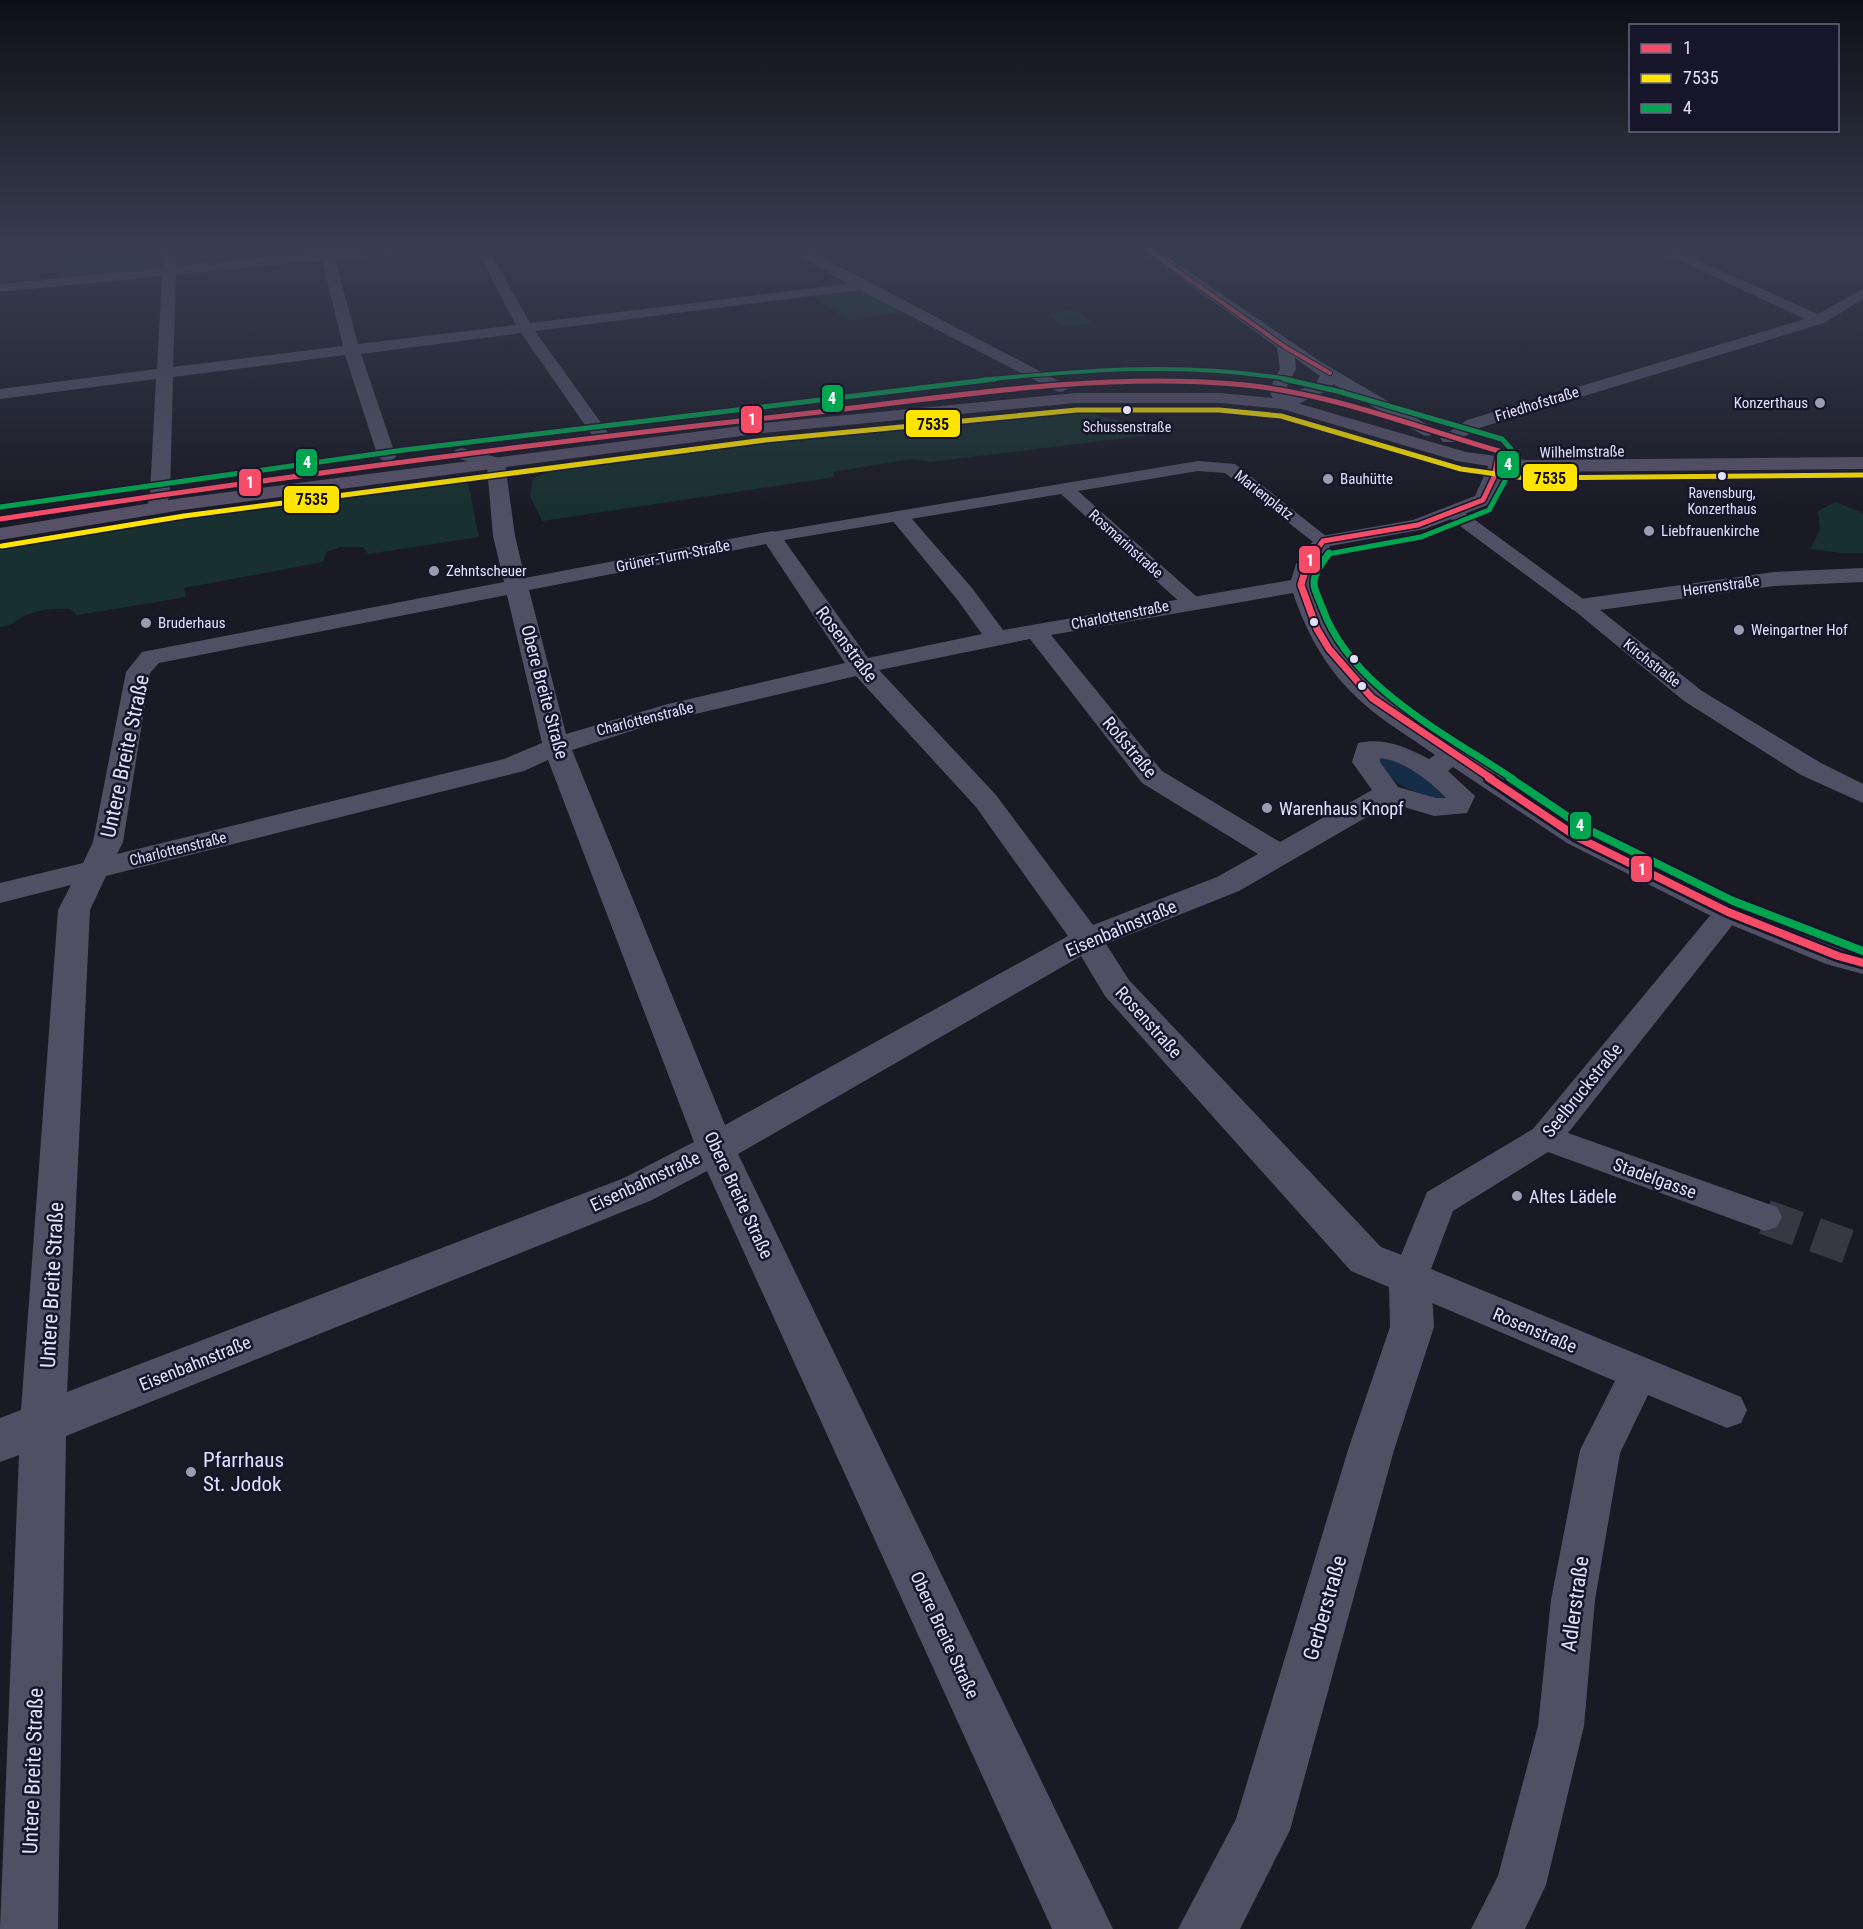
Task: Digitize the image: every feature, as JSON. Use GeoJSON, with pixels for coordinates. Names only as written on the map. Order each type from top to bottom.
{"type":"FeatureCollection","features":[{"type":"Feature","properties":{"kind":"main road"},"geometry":{"type":"LineString","coordinates":[[1269,335],[1398,416],[1429,431]]}},
{"type":"Feature","properties":{"kind":"main road"},"geometry":{"type":"LineString","coordinates":[[1280,397],[1288,369],[1285,347]]}},
{"type":"Feature","properties":{"kind":"main road"},"geometry":{"type":"LineString","coordinates":[[1307,395],[1323,386],[1330,373]]}},
{"type":"Feature","properties":{"kind":"main road"},"geometry":{"type":"LineString","coordinates":[[0,534],[159,501],[597,431],[1062,387],[1176,383],[1235,384],[1464,457],[1499,457]]}},
{"type":"Feature","properties":{"kind":"main road"},"geometry":{"type":"LineString","coordinates":[[0,519],[496,463],[752,430],[1030,401],[1307,395],[1429,431],[1499,457]]}},
{"type":"Feature","properties":{"kind":"main road","name":"Wilhelmstraße"},"geometry":{"type":"LineString","coordinates":[[1499,457],[1559,453],[1863,447]]}},
{"type":"Feature","properties":{"kind":"main road","name":"Wilhelmstraße"},"geometry":{"type":"LineString","coordinates":[[1499,457],[1568,466],[1863,463]]}},
{"type":"Feature","properties":{"kind":"street"},"geometry":{"type":"LineString","coordinates":[[159,501],[167,335]]}},
{"type":"Feature","properties":{"kind":"street"},"geometry":{"type":"LineString","coordinates":[[348,335],[387,457]]}},
{"type":"Feature","properties":{"kind":"street"},"geometry":{"type":"LineString","coordinates":[[0,394],[478,335]]}},
{"type":"Feature","properties":{"kind":"street"},"geometry":{"type":"LineString","coordinates":[[530,335],[597,431]]}},
{"type":"Feature","properties":{"kind":"street"},"geometry":{"type":"LineString","coordinates":[[959,335],[1062,387]]}},
{"type":"Feature","properties":{"kind":"street","name":"Friedhofstraße"},"geometry":{"type":"LineString","coordinates":[[1449,438],[1473,423],[1769,335]]}},
{"type":"Feature","properties":{"kind":"street"},"geometry":{"type":"LineString","coordinates":[[462,454],[496,463]]}},
{"type":"Feature","properties":{"kind":"street"},"geometry":{"type":"LineString","coordinates":[[1499,457],[1483,500],[1418,525],[1323,541],[1307,564],[1301,585],[1317,629],[1342,667],[1441,763],[1461,796],[1457,807],[1434,807],[1388,793],[1366,762],[1368,749],[1394,751],[1441,763],[1577,837],[1728,912],[1838,956],[1863,963]]}},
{"type":"Feature","properties":{"kind":"street","name":"Obere Breite Straße"},"geometry":{"type":"LineString","coordinates":[[496,463],[503,530],[556,745],[716,1148],[1083,1929]]}},
{"type":"Feature","properties":{"kind":"street","name":"Grüner-Turm-Straße"},"geometry":{"type":"LineString","coordinates":[[151,657],[772,537],[1198,466]]}},
{"type":"Feature","properties":{"kind":"street","name":"Marienplatz"},"geometry":{"type":"LineString","coordinates":[[1198,466],[1229,468],[1323,541]]}},
{"type":"Feature","properties":{"kind":"street","name":"Rosmarinstraße"},"geometry":{"type":"LineString","coordinates":[[1063,487],[1190,601]]}},
{"type":"Feature","properties":{"kind":"street","name":"Kirchstraße"},"geometry":{"type":"LineString","coordinates":[[1454,513],[1580,606],[1693,696],[1811,769],[1863,795]]}},
{"type":"Feature","properties":{"kind":"street"},"geometry":{"type":"LineString","coordinates":[[899,516],[964,593],[997,638]]}},
{"type":"Feature","properties":{"kind":"street","name":"Rosenstraße"},"geometry":{"type":"LineString","coordinates":[[772,537],[860,667],[986,801],[1087,939],[1117,988],[1366,1259],[1639,1373]]}},
{"type":"Feature","properties":{"kind":"street","name":"Herrenstraße"},"geometry":{"type":"LineString","coordinates":[[1580,606],[1774,579],[1863,575]]}},
{"type":"Feature","properties":{"kind":"street","name":"Charlottenstraße"},"geometry":{"type":"LineString","coordinates":[[0,893],[514,765],[556,745],[599,729],[860,667],[1190,601],[1301,585]]}},
{"type":"Feature","properties":{"kind":"street","name":"Roßstraße"},"geometry":{"type":"LineString","coordinates":[[1036,631],[1152,777],[1279,854]]}},
{"type":"Feature","properties":{"kind":"street","name":"Untere Breite Straße"},"geometry":{"type":"LineString","coordinates":[[28,1929],[22,1431],[74,910],[108,842],[138,672],[151,657]]}},
{"type":"Feature","properties":{"kind":"street","name":"Eisenbahnstraße"},"geometry":{"type":"LineString","coordinates":[[22,1431],[638,1189],[716,1148],[1087,939],[1228,884],[1388,793]]}},
{"type":"Feature","properties":{"kind":"street","name":"Seelbruckstraße"},"geometry":{"type":"LineString","coordinates":[[1410,1277],[1439,1202],[1545,1138],[1728,912]]}},
{"type":"Feature","properties":{"kind":"street","name":"Stadelgasse"},"geometry":{"type":"LineString","coordinates":[[1545,1138],[1765,1217]]}},
{"type":"Feature","properties":{"kind":"street","name":"Gerberstraße"},"geometry":{"type":"LineString","coordinates":[[1209,1929],[1261,1830],[1371,1450],[1412,1327],[1410,1277]]}},
{"type":"Feature","properties":{"kind":"street"},"geometry":{"type":"LineString","coordinates":[[1639,1373],[1727,1410]]}},
{"type":"Feature","properties":{"kind":"street","name":"Adlerstraße"},"geometry":{"type":"LineString","coordinates":[[1497,1929],[1521,1885],[1561,1726],[1573,1600],[1600,1450],[1639,1373]]}},
{"type":"Feature","properties":{"kind":"green space"},"geometry":{"type":"Polygon","coordinates":[[[1082,411],[1167,433],[929,462],[912,459],[833,472],[835,477],[542,521],[530,496],[533,478],[577,464],[623,455],[853,428],[990,416],[1082,411]]]}},
{"type":"Feature","properties":{"kind":"green space"},"geometry":{"type":"Polygon","coordinates":[[[467,478],[479,537],[368,554],[363,547],[340,547],[326,552],[323,562],[184,588],[186,597],[77,615],[70,609],[43,610],[0,627],[0,544],[175,514],[467,478]]]}},
{"type":"Feature","properties":{"kind":"green space"},"geometry":{"type":"Polygon","coordinates":[[[1836,502],[1863,513],[1863,553],[1810,549],[1820,530],[1818,511],[1836,502]]]}},
{"type":"Feature","properties":{"kind":"water"},"geometry":{"type":"Polygon","coordinates":[[[1381,756],[1414,766],[1445,798],[1442,800],[1423,794],[1397,782],[1384,769],[1379,760],[1381,756]]]}},
{"type":"Feature","properties":{"kind":"tunnel"},"geometry":{"type":"LineString","coordinates":[[1765,1217],[1863,1252]]}},
{"type":"Feature","properties":{"kind":"transit line","name":"1"},"geometry":{"type":"LineString","coordinates":[[1268,335],[1330,373]]}},
{"type":"Feature","properties":{"kind":"transit line","name":"4"},"geometry":{"type":"LineString","coordinates":[[0,507],[506,436],[1023,376],[1129,369],[1183,369],[1236,372],[1304,383],[1502,439],[1511,449],[1505,481],[1489,510],[1421,537],[1330,552],[1318,569],[1314,585],[1328,624],[1339,642],[1380,689],[1583,827],[1733,901],[1863,951]]}},
{"type":"Feature","properties":{"kind":"transit line","name":"1"},"geometry":{"type":"LineString","coordinates":[[0,519],[505,448],[967,394],[1074,384],[1181,381],[1268,388],[1335,402],[1499,451]]}},
{"type":"Feature","properties":{"kind":"transit line","name":"7535"},"geometry":{"type":"LineString","coordinates":[[2,546],[184,516],[765,440],[1077,410],[1219,410],[1281,416],[1461,469],[1525,478],[1863,475]]}},
{"type":"Feature","properties":{"kind":"transit line","name":"1"},"geometry":{"type":"LineString","coordinates":[[1499,451],[1494,477],[1483,500],[1418,525],[1323,541],[1307,564],[1301,585],[1317,629],[1329,649],[1372,698],[1577,837],[1728,912],[1838,956],[1863,963]]}},
{"type":"Feature","properties":{"kind":"place","name":"Konzerthaus"},"geometry":{"type":"Point","coordinates":[1820,403]}},
{"type":"Feature","properties":{"kind":"place","name":"Schussenstraße"},"geometry":{"type":"Point","coordinates":[1127,410]}},
{"type":"Feature","properties":{"kind":"place","name":"Ravensburg, Konzerthaus"},"geometry":{"type":"Point","coordinates":[1722,476]}},
{"type":"Feature","properties":{"kind":"place","name":"Bauhütte"},"geometry":{"type":"Point","coordinates":[1328,479]}},
{"type":"Feature","properties":{"kind":"place","name":"Liebfrauenkirche"},"geometry":{"type":"Point","coordinates":[1649,531]}},
{"type":"Feature","properties":{"kind":"place","name":"Zehntscheuer"},"geometry":{"type":"Point","coordinates":[434,571]}},
{"type":"Feature","properties":{"kind":"place","name":"Bruderhaus"},"geometry":{"type":"Point","coordinates":[146,623]}},
{"type":"Feature","properties":{"kind":"place","name":"Weingartner Hof"},"geometry":{"type":"Point","coordinates":[1739,630]}},
{"type":"Feature","properties":{"kind":"place","name":"Warenhaus Knopf"},"geometry":{"type":"Point","coordinates":[1267,808]}},
{"type":"Feature","properties":{"kind":"place","name":"Altes Lädele"},"geometry":{"type":"Point","coordinates":[1517,1196]}},
{"type":"Feature","properties":{"kind":"place","name":"Pfarrhaus St. Jodok"},"geometry":{"type":"Point","coordinates":[191,1472]}}]}
